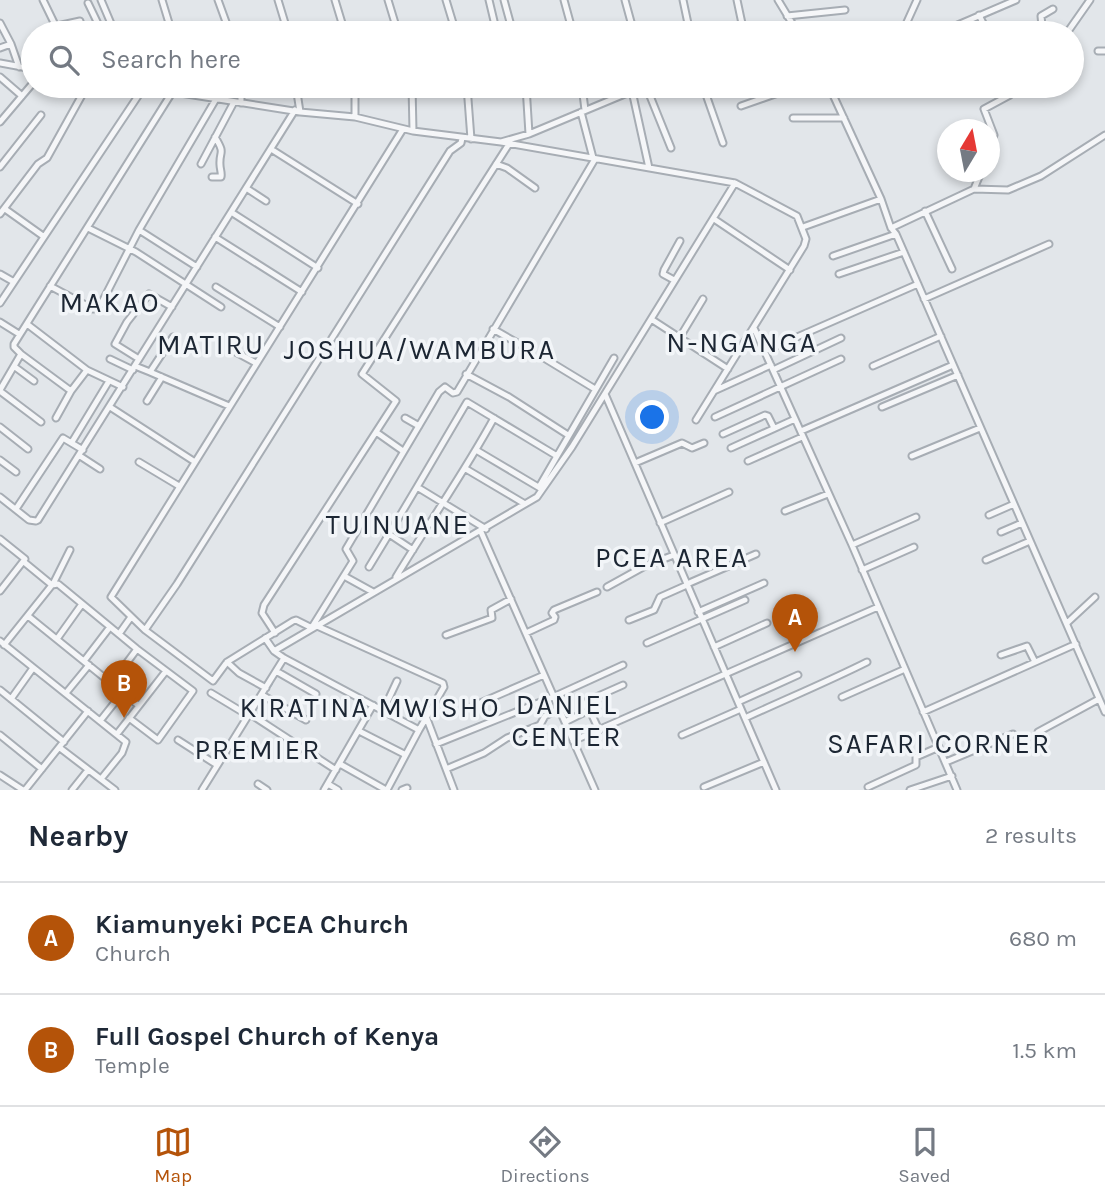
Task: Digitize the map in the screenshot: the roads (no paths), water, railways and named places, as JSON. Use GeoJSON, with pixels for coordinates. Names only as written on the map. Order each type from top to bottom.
{"type":"FeatureCollection","features":[{"type":"Feature","properties":{"kind":"street"},"geometry":{"type":"LineString","coordinates":[[43,0],[54,21]]}},
{"type":"Feature","properties":{"kind":"street"},"geometry":{"type":"LineString","coordinates":[[102,0],[110,21]]}},
{"type":"Feature","properties":{"kind":"street"},"geometry":{"type":"LineString","coordinates":[[162,0],[168,21]]}},
{"type":"Feature","properties":{"kind":"street"},"geometry":{"type":"LineString","coordinates":[[218,0],[226,21]]}},
{"type":"Feature","properties":{"kind":"street"},"geometry":{"type":"LineString","coordinates":[[278,0],[284,21]]}},
{"type":"Feature","properties":{"kind":"street"},"geometry":{"type":"LineString","coordinates":[[335,0],[341,21]]}},
{"type":"Feature","properties":{"kind":"street"},"geometry":{"type":"LineString","coordinates":[[388,0],[394,21]]}},
{"type":"Feature","properties":{"kind":"street"},"geometry":{"type":"LineString","coordinates":[[446,0],[452,21]]}},
{"type":"Feature","properties":{"kind":"street"},"geometry":{"type":"LineString","coordinates":[[489,0],[494,21]]}},
{"type":"Feature","properties":{"kind":"street"},"geometry":{"type":"LineString","coordinates":[[503,0],[509,21]]}},
{"type":"Feature","properties":{"kind":"street"},"geometry":{"type":"LineString","coordinates":[[564,0],[570,21]]}},
{"type":"Feature","properties":{"kind":"street"},"geometry":{"type":"LineString","coordinates":[[625,0],[631,21]]}},
{"type":"Feature","properties":{"kind":"street"},"geometry":{"type":"LineString","coordinates":[[683,0],[687,21]]}},
{"type":"Feature","properties":{"kind":"street"},"geometry":{"type":"LineString","coordinates":[[737,0],[741,21]]}},
{"type":"Feature","properties":{"kind":"street"},"geometry":{"type":"LineString","coordinates":[[778,0],[790,21]]}},
{"type":"Feature","properties":{"kind":"street"},"geometry":{"type":"LineString","coordinates":[[910,0],[913,8]]}},
{"type":"Feature","properties":{"kind":"street"},"geometry":{"type":"LineString","coordinates":[[907,21],[917,0]]}},
{"type":"Feature","properties":{"kind":"street"},"geometry":{"type":"LineString","coordinates":[[966,21],[1016,0]]}},
{"type":"Feature","properties":{"kind":"street"},"geometry":{"type":"LineString","coordinates":[[1075,21],[1090,0]]}},
{"type":"Feature","properties":{"kind":"street"},"geometry":{"type":"LineString","coordinates":[[88,3],[96,21]]}},
{"type":"Feature","properties":{"kind":"street"},"geometry":{"type":"LineString","coordinates":[[1042,21],[1041,16],[1053,9]]}},
{"type":"Feature","properties":{"kind":"street"},"geometry":{"type":"LineString","coordinates":[[787,16],[845,10]]}},
{"type":"Feature","properties":{"kind":"street"},"geometry":{"type":"LineString","coordinates":[[94,16],[107,14]]}},
{"type":"Feature","properties":{"kind":"street"},"geometry":{"type":"LineString","coordinates":[[979,15],[982,21]]}},
{"type":"Feature","properties":{"kind":"street"},"geometry":{"type":"LineString","coordinates":[[0,23],[19,67]]}},
{"type":"Feature","properties":{"kind":"street"},"geometry":{"type":"LineString","coordinates":[[0,48],[11,44]]}},
{"type":"Feature","properties":{"kind":"street"},"geometry":{"type":"LineString","coordinates":[[0,63],[19,67]]}},
{"type":"Feature","properties":{"kind":"street"},"geometry":{"type":"LineString","coordinates":[[0,77],[21,95]]}},
{"type":"Feature","properties":{"kind":"street"},"geometry":{"type":"LineString","coordinates":[[0,122],[21,97]]}},
{"type":"Feature","properties":{"kind":"street"},"geometry":{"type":"LineString","coordinates":[[43,236],[2,211],[38,164],[47,158],[80,98]]}},
{"type":"Feature","properties":{"kind":"street"},"geometry":{"type":"LineString","coordinates":[[0,303],[137,98]]}},
{"type":"Feature","properties":{"kind":"street"},"geometry":{"type":"LineString","coordinates":[[71,391],[21,354],[14,345],[169,98]]}},
{"type":"Feature","properties":{"kind":"street"},"geometry":{"type":"LineString","coordinates":[[212,98],[355,117],[413,131],[500,142],[735,183],[795,214],[803,227],[806,242],[696,420]]}},
{"type":"Feature","properties":{"kind":"street"},"geometry":{"type":"LineString","coordinates":[[201,164],[239,98]]}},
{"type":"Feature","properties":{"kind":"street"},"geometry":{"type":"LineString","coordinates":[[0,497],[29,520],[38,520],[297,111],[296,98]]}},
{"type":"Feature","properties":{"kind":"street"},"geometry":{"type":"LineString","coordinates":[[355,98],[355,117]]}},
{"type":"Feature","properties":{"kind":"street"},"geometry":{"type":"LineString","coordinates":[[412,98],[413,131]]}},
{"type":"Feature","properties":{"kind":"street"},"geometry":{"type":"LineString","coordinates":[[468,98],[471,139]]}},
{"type":"Feature","properties":{"kind":"street"},"geometry":{"type":"LineString","coordinates":[[527,98],[529,134]]}},
{"type":"Feature","properties":{"kind":"street"},"geometry":{"type":"LineString","coordinates":[[314,626],[353,561],[345,549],[403,452],[439,392],[444,387],[453,393],[457,392],[594,158],[582,98]]}},
{"type":"Feature","properties":{"kind":"street"},"geometry":{"type":"LineString","coordinates":[[500,142],[529,134],[615,98]]}},
{"type":"Feature","properties":{"kind":"street"},"geometry":{"type":"LineString","coordinates":[[634,98],[649,168]]}},
{"type":"Feature","properties":{"kind":"street"},"geometry":{"type":"LineString","coordinates":[[650,98],[671,148]]}},
{"type":"Feature","properties":{"kind":"street"},"geometry":{"type":"LineString","coordinates":[[707,98],[723,143]]}},
{"type":"Feature","properties":{"kind":"street"},"geometry":{"type":"LineString","coordinates":[[741,106],[764,98]]}},
{"type":"Feature","properties":{"kind":"street"},"geometry":{"type":"LineString","coordinates":[[835,98],[1105,712]]}},
{"type":"Feature","properties":{"kind":"street"},"geometry":{"type":"LineString","coordinates":[[988,119],[984,109],[1004,98]]}},
{"type":"Feature","properties":{"kind":"street"},"geometry":{"type":"LineString","coordinates":[[50,286],[97,309],[139,230],[216,99]]}},
{"type":"Feature","properties":{"kind":"street"},"geometry":{"type":"LineString","coordinates":[[0,110],[6,115]]}},
{"type":"Feature","properties":{"kind":"street"},"geometry":{"type":"LineString","coordinates":[[0,167],[41,115]]}},
{"type":"Feature","properties":{"kind":"street"},"geometry":{"type":"LineString","coordinates":[[793,118],[844,118]]}},
{"type":"Feature","properties":{"kind":"street"},"geometry":{"type":"LineString","coordinates":[[211,693],[338,767],[386,790],[404,754],[444,688],[443,683],[296,620],[227,662],[212,681],[145,630],[111,597],[403,129]]}},
{"type":"Feature","properties":{"kind":"street"},"geometry":{"type":"LineString","coordinates":[[891,228],[974,189],[1008,190],[1041,176],[1105,135]]}},
{"type":"Feature","properties":{"kind":"street"},"geometry":{"type":"LineString","coordinates":[[212,177],[221,177],[222,172],[220,166],[223,152],[215,137]]}},
{"type":"Feature","properties":{"kind":"street"},"geometry":{"type":"LineString","coordinates":[[145,630],[177,584],[450,151],[461,143],[462,138]]}},
{"type":"Feature","properties":{"kind":"street"},"geometry":{"type":"LineString","coordinates":[[275,633],[262,613],[264,605],[396,400],[362,374],[509,144]]}},
{"type":"Feature","properties":{"kind":"street"},"geometry":{"type":"LineString","coordinates":[[271,149],[358,204]]}},
{"type":"Feature","properties":{"kind":"street"},"geometry":{"type":"LineString","coordinates":[[496,164],[507,168],[535,188]]}},
{"type":"Feature","properties":{"kind":"street"},"geometry":{"type":"LineString","coordinates":[[974,189],[977,182]]}},
{"type":"Feature","properties":{"kind":"street"},"geometry":{"type":"LineString","coordinates":[[274,651],[484,530],[525,504],[541,489],[605,394],[735,183]]}},
{"type":"Feature","properties":{"kind":"street"},"geometry":{"type":"LineString","coordinates":[[246,188],[266,201]]}},
{"type":"Feature","properties":{"kind":"street"},"geometry":{"type":"LineString","coordinates":[[803,227],[881,199]]}},
{"type":"Feature","properties":{"kind":"street"},"geometry":{"type":"LineString","coordinates":[[925,211],[952,269]]}},
{"type":"Feature","properties":{"kind":"street"},"geometry":{"type":"LineString","coordinates":[[231,212],[318,268]]}},
{"type":"Feature","properties":{"kind":"street"},"geometry":{"type":"LineString","coordinates":[[714,219],[790,270]]}},
{"type":"Feature","properties":{"kind":"street"},"geometry":{"type":"LineString","coordinates":[[88,228],[221,307]]}},
{"type":"Feature","properties":{"kind":"street"},"geometry":{"type":"LineString","coordinates":[[139,230],[197,267]]}},
{"type":"Feature","properties":{"kind":"street"},"geometry":{"type":"LineString","coordinates":[[833,256],[896,234]]}},
{"type":"Feature","properties":{"kind":"street"},"geometry":{"type":"LineString","coordinates":[[215,237],[302,292]]}},
{"type":"Feature","properties":{"kind":"street"},"geometry":{"type":"LineString","coordinates":[[674,281],[663,274],[681,241]]}},
{"type":"Feature","properties":{"kind":"street"},"geometry":{"type":"LineString","coordinates":[[924,299],[1049,244]]}},
{"type":"Feature","properties":{"kind":"street"},"geometry":{"type":"LineString","coordinates":[[839,274],[904,251]]}},
{"type":"Feature","properties":{"kind":"street"},"geometry":{"type":"LineString","coordinates":[[0,274],[14,282]]}},
{"type":"Feature","properties":{"kind":"street"},"geometry":{"type":"LineString","coordinates":[[765,351],[918,284]]}},
{"type":"Feature","properties":{"kind":"street"},"geometry":{"type":"LineString","coordinates":[[216,287],[279,327]]}},
{"type":"Feature","properties":{"kind":"street"},"geometry":{"type":"LineString","coordinates":[[139,359],[115,344],[127,322],[149,294],[172,307]]}},
{"type":"Feature","properties":{"kind":"street"},"geometry":{"type":"LineString","coordinates":[[680,337],[703,299]]}},
{"type":"Feature","properties":{"kind":"street"},"geometry":{"type":"LineString","coordinates":[[651,319],[728,369],[736,381]]}},
{"type":"Feature","properties":{"kind":"street"},"geometry":{"type":"LineString","coordinates":[[0,322],[19,334]]}},
{"type":"Feature","properties":{"kind":"street"},"geometry":{"type":"LineString","coordinates":[[27,324],[87,370],[122,387]]}},
{"type":"Feature","properties":{"kind":"street"},"geometry":{"type":"LineString","coordinates":[[493,328],[528,349]]}},
{"type":"Feature","properties":{"kind":"street"},"geometry":{"type":"LineString","coordinates":[[754,328],[852,545],[957,790]]}},
{"type":"Feature","properties":{"kind":"street"},"geometry":{"type":"LineString","coordinates":[[873,366],[940,336]]}},
{"type":"Feature","properties":{"kind":"street"},"geometry":{"type":"LineString","coordinates":[[150,372],[173,337]]}},
{"type":"Feature","properties":{"kind":"street"},"geometry":{"type":"LineString","coordinates":[[714,391],[841,338]]}},
{"type":"Feature","properties":{"kind":"street"},"geometry":{"type":"LineString","coordinates":[[232,350],[256,363]]}},
{"type":"Feature","properties":{"kind":"street"},"geometry":{"type":"LineString","coordinates":[[21,354],[0,391],[40,422]]}},
{"type":"Feature","properties":{"kind":"street"},"geometry":{"type":"LineString","coordinates":[[544,358],[595,389]]}},
{"type":"Feature","properties":{"kind":"street"},"geometry":{"type":"LineString","coordinates":[[541,489],[568,435],[614,358]]}},
{"type":"Feature","properties":{"kind":"street"},"geometry":{"type":"LineString","coordinates":[[110,359],[150,372],[229,406]]}},
{"type":"Feature","properties":{"kind":"street"},"geometry":{"type":"LineString","coordinates":[[715,417],[841,359]]}},
{"type":"Feature","properties":{"kind":"street"},"geometry":{"type":"LineString","coordinates":[[748,461],[953,365]]}},
{"type":"Feature","properties":{"kind":"street"},"geometry":{"type":"LineString","coordinates":[[15,367],[34,381]]}},
{"type":"Feature","properties":{"kind":"street"},"geometry":{"type":"LineString","coordinates":[[56,418],[87,370]]}},
{"type":"Feature","properties":{"kind":"street"},"geometry":{"type":"LineString","coordinates":[[466,374],[509,397],[568,435]]}},
{"type":"Feature","properties":{"kind":"street"},"geometry":{"type":"LineString","coordinates":[[882,407],[958,375]]}},
{"type":"Feature","properties":{"kind":"street"},"geometry":{"type":"LineString","coordinates":[[148,401],[162,377]]}},
{"type":"Feature","properties":{"kind":"street"},"geometry":{"type":"LineString","coordinates":[[72,442],[110,381]]}},
{"type":"Feature","properties":{"kind":"street"},"geometry":{"type":"LineString","coordinates":[[605,394],[775,788],[766,790]]}},
{"type":"Feature","properties":{"kind":"street"},"geometry":{"type":"LineString","coordinates":[[369,567],[467,401],[557,456]]}},
{"type":"Feature","properties":{"kind":"street"},"geometry":{"type":"LineString","coordinates":[[110,407],[195,462]]}},
{"type":"Feature","properties":{"kind":"street"},"geometry":{"type":"LineString","coordinates":[[723,434],[765,415],[774,428]]}},
{"type":"Feature","properties":{"kind":"street"},"geometry":{"type":"LineString","coordinates":[[405,418],[419,426]]}},
{"type":"Feature","properties":{"kind":"street"},"geometry":{"type":"LineString","coordinates":[[395,580],[466,469],[494,418]]}},
{"type":"Feature","properties":{"kind":"street"},"geometry":{"type":"LineString","coordinates":[[731,448],[795,419]]}},
{"type":"Feature","properties":{"kind":"street"},"geometry":{"type":"LineString","coordinates":[[0,428],[28,449]]}},
{"type":"Feature","properties":{"kind":"street"},"geometry":{"type":"LineString","coordinates":[[912,456],[980,428]]}},
{"type":"Feature","properties":{"kind":"street"},"geometry":{"type":"LineString","coordinates":[[376,432],[403,452]]}},
{"type":"Feature","properties":{"kind":"street"},"geometry":{"type":"LineString","coordinates":[[16,509],[63,438],[72,442],[100,469]]}},
{"type":"Feature","properties":{"kind":"street"},"geometry":{"type":"LineString","coordinates":[[635,463],[682,443],[690,448],[704,443]]}},
{"type":"Feature","properties":{"kind":"street"},"geometry":{"type":"LineString","coordinates":[[476,450],[541,489]]}},
{"type":"Feature","properties":{"kind":"street"},"geometry":{"type":"LineString","coordinates":[[0,460],[16,472]]}},
{"type":"Feature","properties":{"kind":"street"},"geometry":{"type":"LineString","coordinates":[[139,462],[179,486]]}},
{"type":"Feature","properties":{"kind":"street"},"geometry":{"type":"LineString","coordinates":[[466,469],[525,504]]}},
{"type":"Feature","properties":{"kind":"street"},"geometry":{"type":"LineString","coordinates":[[417,487],[484,530],[511,600],[595,790]]}},
{"type":"Feature","properties":{"kind":"street"},"geometry":{"type":"LineString","coordinates":[[660,523],[729,492]]}},
{"type":"Feature","properties":{"kind":"street"},"geometry":{"type":"LineString","coordinates":[[785,511],[828,494]]}},
{"type":"Feature","properties":{"kind":"street"},"geometry":{"type":"LineString","coordinates":[[989,515],[1014,504]]}},
{"type":"Feature","properties":{"kind":"street"},"geometry":{"type":"LineString","coordinates":[[852,545],[916,517]]}},
{"type":"Feature","properties":{"kind":"street"},"geometry":{"type":"LineString","coordinates":[[1001,532],[1023,523]]}},
{"type":"Feature","properties":{"kind":"street"},"geometry":{"type":"LineString","coordinates":[[388,534],[412,550]]}},
{"type":"Feature","properties":{"kind":"street"},"geometry":{"type":"LineString","coordinates":[[0,539],[24,558],[24,562],[53,584],[58,584],[194,693],[156,739],[129,718]]}},
{"type":"Feature","properties":{"kind":"street"},"geometry":{"type":"LineString","coordinates":[[986,561],[1030,541]]}},
{"type":"Feature","properties":{"kind":"street"},"geometry":{"type":"LineString","coordinates":[[862,570],[915,547]]}},
{"type":"Feature","properties":{"kind":"street"},"geometry":{"type":"LineString","coordinates":[[70,550],[53,584],[2,643],[126,742],[100,779]]}},
{"type":"Feature","properties":{"kind":"street"},"geometry":{"type":"LineString","coordinates":[[629,620],[654,610],[660,597],[756,554]]}},
{"type":"Feature","properties":{"kind":"street"},"geometry":{"type":"LineString","coordinates":[[607,587],[645,566],[674,555]]}},
{"type":"Feature","properties":{"kind":"street"},"geometry":{"type":"LineString","coordinates":[[0,591],[24,562]]}},
{"type":"Feature","properties":{"kind":"street"},"geometry":{"type":"LineString","coordinates":[[344,576],[373,592]]}},
{"type":"Feature","properties":{"kind":"street"},"geometry":{"type":"LineString","coordinates":[[698,612],[764,583]]}},
{"type":"Feature","properties":{"kind":"street"},"geometry":{"type":"LineString","coordinates":[[526,633],[554,620],[554,610],[597,592]]}},
{"type":"Feature","properties":{"kind":"street"},"geometry":{"type":"LineString","coordinates":[[1067,623],[1095,597]]}},
{"type":"Feature","properties":{"kind":"street"},"geometry":{"type":"LineString","coordinates":[[446,635],[492,618],[491,610],[511,600]]}},
{"type":"Feature","properties":{"kind":"street"},"geometry":{"type":"LineString","coordinates":[[647,643],[745,600]]}},
{"type":"Feature","properties":{"kind":"street"},"geometry":{"type":"LineString","coordinates":[[57,639],[82,604]]}},
{"type":"Feature","properties":{"kind":"street"},"geometry":{"type":"LineString","coordinates":[[573,741],[878,607]]}},
{"type":"Feature","properties":{"kind":"street"},"geometry":{"type":"LineString","coordinates":[[27,616],[138,705]]}},
{"type":"Feature","properties":{"kind":"street"},"geometry":{"type":"LineString","coordinates":[[119,634],[131,617]]}},
{"type":"Feature","properties":{"kind":"street"},"geometry":{"type":"LineString","coordinates":[[714,647],[767,624]]}},
{"type":"Feature","properties":{"kind":"street"},"geometry":{"type":"LineString","coordinates":[[66,693],[110,627]]}},
{"type":"Feature","properties":{"kind":"street"},"geometry":{"type":"LineString","coordinates":[[265,638],[274,651],[284,658],[419,730]]}},
{"type":"Feature","properties":{"kind":"street"},"geometry":{"type":"LineString","coordinates":[[923,712],[1076,644]]}},
{"type":"Feature","properties":{"kind":"street"},"geometry":{"type":"LineString","coordinates":[[1001,655],[1027,646],[1035,662]]}},
{"type":"Feature","properties":{"kind":"street"},"geometry":{"type":"LineString","coordinates":[[111,684],[137,649]]}},
{"type":"Feature","properties":{"kind":"street"},"geometry":{"type":"LineString","coordinates":[[202,790],[284,658]]}},
{"type":"Feature","properties":{"kind":"street"},"geometry":{"type":"LineString","coordinates":[[227,662],[239,673],[266,688]]}},
{"type":"Feature","properties":{"kind":"street"},"geometry":{"type":"LineString","coordinates":[[745,718],[867,662]]}},
{"type":"Feature","properties":{"kind":"street"},"geometry":{"type":"LineString","coordinates":[[436,744],[554,697],[622,665]]}},
{"type":"Feature","properties":{"kind":"street"},"geometry":{"type":"LineString","coordinates":[[11,699],[33,668]]}},
{"type":"Feature","properties":{"kind":"street"},"geometry":{"type":"LineString","coordinates":[[842,697],[905,669]]}},
{"type":"Feature","properties":{"kind":"street"},"geometry":{"type":"LineString","coordinates":[[117,734],[166,671]]}},
{"type":"Feature","properties":{"kind":"street"},"geometry":{"type":"LineString","coordinates":[[276,671],[316,694]]}},
{"type":"Feature","properties":{"kind":"street"},"geometry":{"type":"LineString","coordinates":[[471,707],[544,675]]}},
{"type":"Feature","properties":{"kind":"street"},"geometry":{"type":"LineString","coordinates":[[738,702],[798,675]]}},
{"type":"Feature","properties":{"kind":"street"},"geometry":{"type":"LineString","coordinates":[[383,711],[397,681]]}},
{"type":"Feature","properties":{"kind":"street"},"geometry":{"type":"LineString","coordinates":[[587,711],[587,701],[623,685]]}},
{"type":"Feature","properties":{"kind":"street"},"geometry":{"type":"LineString","coordinates":[[0,690],[88,770],[115,790]]}},
{"type":"Feature","properties":{"kind":"street"},"geometry":{"type":"LineString","coordinates":[[100,721],[123,692]]}},
{"type":"Feature","properties":{"kind":"street"},"geometry":{"type":"LineString","coordinates":[[262,695],[306,720]]}},
{"type":"Feature","properties":{"kind":"street"},"geometry":{"type":"LineString","coordinates":[[1038,732],[1100,699]]}},
{"type":"Feature","properties":{"kind":"street"},"geometry":{"type":"LineString","coordinates":[[338,790],[326,787],[373,705]]}},
{"type":"Feature","properties":{"kind":"street"},"geometry":{"type":"LineString","coordinates":[[446,769],[484,753],[507,738],[540,725],[545,716],[559,709]]}},
{"type":"Feature","properties":{"kind":"street"},"geometry":{"type":"LineString","coordinates":[[682,735],[741,709]]}},
{"type":"Feature","properties":{"kind":"street"},"geometry":{"type":"LineString","coordinates":[[0,775],[24,790],[88,711]]}},
{"type":"Feature","properties":{"kind":"street"},"geometry":{"type":"LineString","coordinates":[[587,711],[592,713],[599,730]]}},
{"type":"Feature","properties":{"kind":"street"},"geometry":{"type":"LineString","coordinates":[[565,722],[587,711]]}},
{"type":"Feature","properties":{"kind":"street"},"geometry":{"type":"LineString","coordinates":[[427,719],[454,790]]}},
{"type":"Feature","properties":{"kind":"street"},"geometry":{"type":"LineString","coordinates":[[359,731],[404,754]]}},
{"type":"Feature","properties":{"kind":"street"},"geometry":{"type":"LineString","coordinates":[[946,762],[1013,734]]}},
{"type":"Feature","properties":{"kind":"street"},"geometry":{"type":"LineString","coordinates":[[0,735],[42,769]]}},
{"type":"Feature","properties":{"kind":"street"},"geometry":{"type":"LineString","coordinates":[[178,740],[217,765]]}},
{"type":"Feature","properties":{"kind":"street"},"geometry":{"type":"LineString","coordinates":[[868,787],[916,765],[916,757],[939,747]]}},
{"type":"Feature","properties":{"kind":"street"},"geometry":{"type":"LineString","coordinates":[[704,787],[764,762]]}},
{"type":"Feature","properties":{"kind":"street"},"geometry":{"type":"LineString","coordinates":[[72,790],[88,770]]}},
{"type":"Feature","properties":{"kind":"street"},"geometry":{"type":"LineString","coordinates":[[909,790],[952,776]]}},
{"type":"Feature","properties":{"kind":"street"},"geometry":{"type":"LineString","coordinates":[[258,784],[267,790]]}},
{"type":"Feature","properties":{"kind":"waterway"},"geometry":{"type":"LineString","coordinates":[[273,681],[276,675]]}},
{"type":"Feature","properties":{"kind":"waterway"},"geometry":{"type":"LineString","coordinates":[[265,694],[272,684]]}},
{"type":"Feature","properties":{"kind":"waterway"},"geometry":{"type":"LineString","coordinates":[[253,714],[262,698]]}},
{"type":"Feature","properties":{"kind":"waterway"},"geometry":{"type":"LineString","coordinates":[[348,754],[359,734]]}},
{"type":"Feature","properties":{"kind":"place","name":"Kiamunyeki PCEA Church"},"geometry":{"type":"Point","coordinates":[795,652]}},
{"type":"Feature","properties":{"kind":"place","name":"Full Gospel Church of Kenya"},"geometry":{"type":"Point","coordinates":[124,718]}},
{"type":"Feature","properties":{"kind":"district","name":"MAKAO"},"geometry":{"type":"Point","coordinates":[110,302]}},
{"type":"Feature","properties":{"kind":"district","name":"N-NGANGA"},"geometry":{"type":"Point","coordinates":[742,342]}},
{"type":"Feature","properties":{"kind":"district","name":"MATIRU"},"geometry":{"type":"Point","coordinates":[211,344]}},
{"type":"Feature","properties":{"kind":"district","name":"JOSHUA/WAMBURA"},"geometry":{"type":"Point","coordinates":[420,349]}},
{"type":"Feature","properties":{"kind":"district","name":"TUINUANE"},"geometry":{"type":"Point","coordinates":[398,524]}},
{"type":"Feature","properties":{"kind":"district","name":"PCEA AREA"},"geometry":{"type":"Point","coordinates":[672,557]}},
{"type":"Feature","properties":{"kind":"district","name":"KIRATINA MWISHO"},"geometry":{"type":"Point","coordinates":[370,707]}},
{"type":"Feature","properties":{"kind":"district","name":"DANIEL CENTER"},"geometry":{"type":"Point","coordinates":[567,720]}},
{"type":"Feature","properties":{"kind":"district","name":"SAFARI CORNER"},"geometry":{"type":"Point","coordinates":[939,743]}},
{"type":"Feature","properties":{"kind":"district","name":"PREMIER"},"geometry":{"type":"Point","coordinates":[258,749]}}]}
